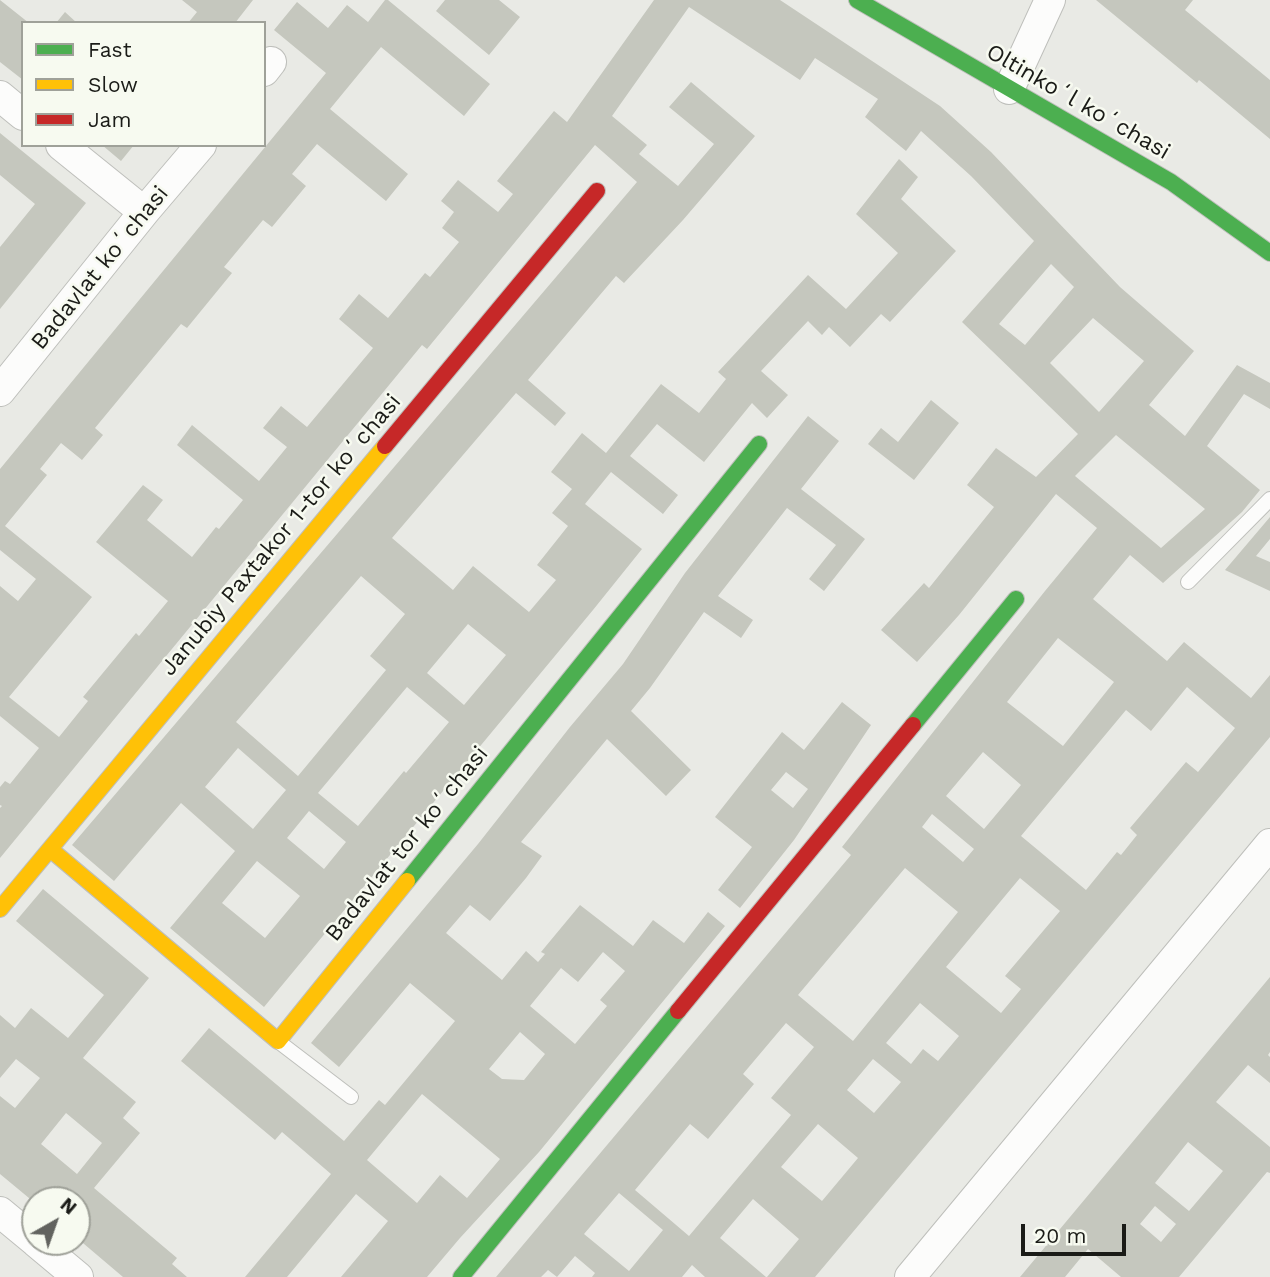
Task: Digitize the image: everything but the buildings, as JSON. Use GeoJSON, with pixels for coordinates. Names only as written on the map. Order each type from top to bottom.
{"type":"FeatureCollection","features":[{"type":"Feature","properties":{"kind":"street","name":"Oltinkoʻl koʻchasi"},"geometry":{"type":"LineString","coordinates":[[857,0],[1171,182],[1270,253]]}},
{"type":"Feature","properties":{"kind":"street"},"geometry":{"type":"LineString","coordinates":[[1009,89],[1050,0]]}},
{"type":"Feature","properties":{"kind":"street"},"geometry":{"type":"LineString","coordinates":[[0,96],[21,113]]}},
{"type":"Feature","properties":{"kind":"street"},"geometry":{"type":"LineString","coordinates":[[63,147],[144,212]]}},
{"type":"Feature","properties":{"kind":"street","name":"Badavlat koʻchasi"},"geometry":{"type":"LineString","coordinates":[[0,391],[199,147]]}},
{"type":"Feature","properties":{"kind":"street","name":"Janubiy Paxtakor 1-tor koʻchasi"},"geometry":{"type":"LineString","coordinates":[[0,909],[597,191]]}},
{"type":"Feature","properties":{"kind":"street","name":"Badavlat tor koʻchasi"},"geometry":{"type":"LineString","coordinates":[[278,1041],[759,444]]}},
{"type":"Feature","properties":{"kind":"street"},"geometry":{"type":"LineString","coordinates":[[461,1277],[1016,599]]}},
{"type":"Feature","properties":{"kind":"street"},"geometry":{"type":"LineString","coordinates":[[910,1277],[1270,844]]}},
{"type":"Feature","properties":{"kind":"street"},"geometry":{"type":"LineString","coordinates":[[50,849],[278,1041]]}},
{"type":"Feature","properties":{"kind":"street"},"geometry":{"type":"LineString","coordinates":[[0,1212],[21,1230]]}},
{"type":"Feature","properties":{"kind":"street"},"geometry":{"type":"LineString","coordinates":[[52,1256],[78,1277]]}},
{"type":"Feature","properties":{"kind":"lane"},"geometry":{"type":"LineString","coordinates":[[1188,582],[1270,499]]}},
{"type":"Feature","properties":{"kind":"lane"},"geometry":{"type":"LineString","coordinates":[[278,1041],[351,1097]]}},
{"type":"Feature","properties":{"kind":"traffic: fast"},"geometry":{"type":"LineString","coordinates":[[857,0],[1171,182],[1270,253]]}},
{"type":"Feature","properties":{"kind":"traffic: fast"},"geometry":{"type":"LineString","coordinates":[[407,881],[759,444]]}},
{"type":"Feature","properties":{"kind":"traffic: fast"},"geometry":{"type":"LineString","coordinates":[[913,725],[1016,599]]}},
{"type":"Feature","properties":{"kind":"traffic: fast"},"geometry":{"type":"LineString","coordinates":[[461,1277],[678,1011]]}},
{"type":"Feature","properties":{"kind":"traffic: slow"},"geometry":{"type":"LineString","coordinates":[[0,909],[385,446]]}},
{"type":"Feature","properties":{"kind":"traffic: slow"},"geometry":{"type":"LineString","coordinates":[[50,849],[278,1041],[407,881]]}},
{"type":"Feature","properties":{"kind":"traffic: jam"},"geometry":{"type":"LineString","coordinates":[[385,446],[597,191]]}},
{"type":"Feature","properties":{"kind":"traffic: jam"},"geometry":{"type":"LineString","coordinates":[[678,1011],[913,725]]}}]}
